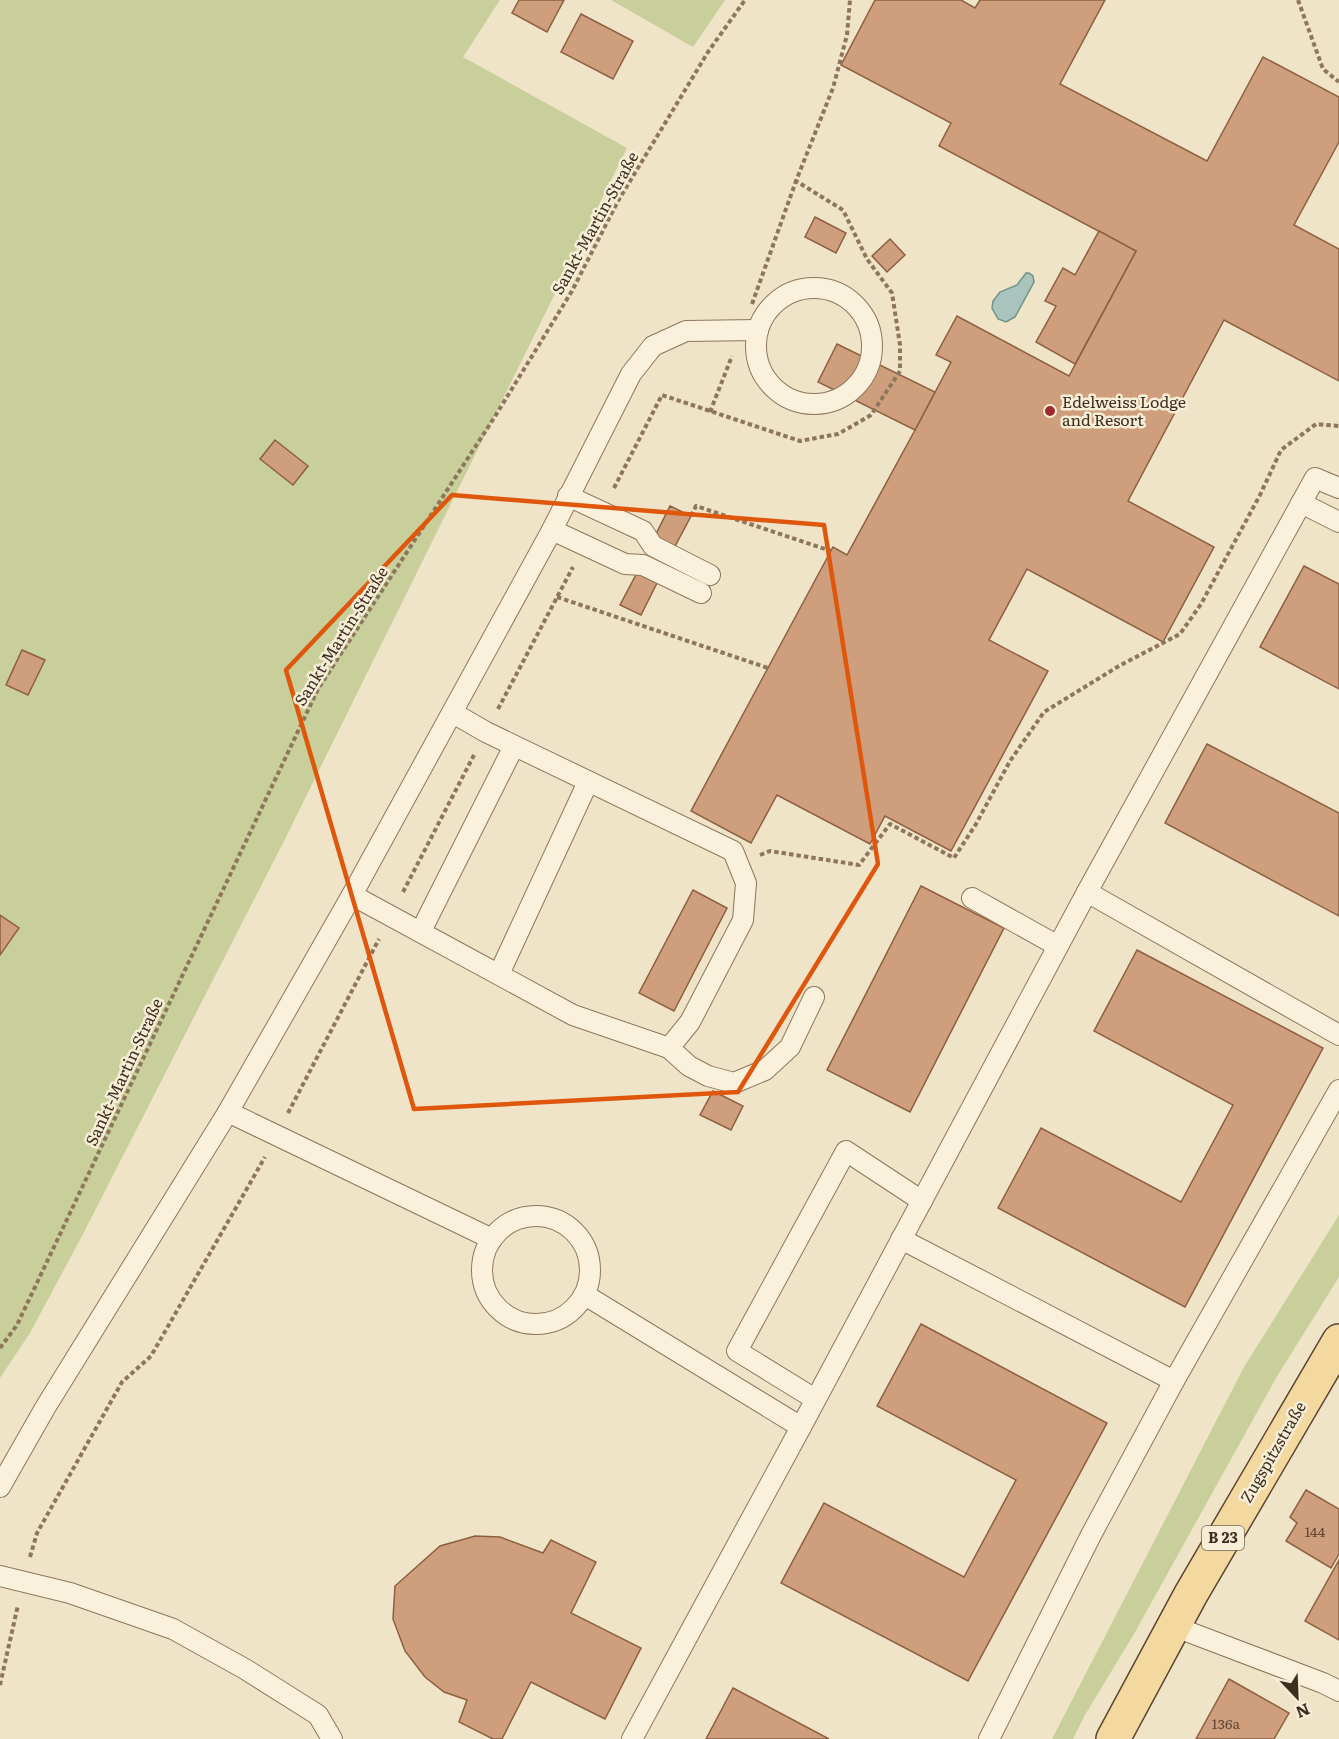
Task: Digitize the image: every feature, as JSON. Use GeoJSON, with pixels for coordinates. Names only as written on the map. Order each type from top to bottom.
{"type":"FeatureCollection","features":[{"type":"Feature","properties":{"kind":"main road","name":"Zugspitzstraße"},"geometry":{"type":"LineString","coordinates":[[1113,1739],[1173,1626],[1339,1341]]}},
{"type":"Feature","properties":{"kind":"lane"},"geometry":{"type":"LineString","coordinates":[[0,1487],[45,1408],[228,1112],[352,895],[552,530],[631,374],[653,346],[686,331],[750,329],[781,298],[799,290],[819,288],[838,293],[855,304],[866,320],[871,339],[870,358],[864,375],[852,389],[836,399],[818,404],[799,402],[782,394],[769,382],[759,366],[750,329]]}},
{"type":"Feature","properties":{"kind":"lane"},"geometry":{"type":"LineString","coordinates":[[632,1739],[1087,892],[1315,478],[1339,488]]}},
{"type":"Feature","properties":{"kind":"lane"},"geometry":{"type":"LineString","coordinates":[[568,496],[643,531],[653,546],[710,575]]}},
{"type":"Feature","properties":{"kind":"lane"},"geometry":{"type":"LineString","coordinates":[[1301,503],[1339,522]]}},
{"type":"Feature","properties":{"kind":"lane"},"geometry":{"type":"LineString","coordinates":[[552,530],[625,564],[643,565],[700,593]]}},
{"type":"Feature","properties":{"kind":"lane"},"geometry":{"type":"LineString","coordinates":[[453,712],[514,746],[733,851],[746,883],[743,920],[690,1022],[669,1048]]}},
{"type":"Feature","properties":{"kind":"lane"},"geometry":{"type":"LineString","coordinates":[[421,931],[514,746]]}},
{"type":"Feature","properties":{"kind":"lane"},"geometry":{"type":"LineString","coordinates":[[499,974],[588,782]]}},
{"type":"Feature","properties":{"kind":"lane"},"geometry":{"type":"LineString","coordinates":[[1087,892],[1339,1035]]}},
{"type":"Feature","properties":{"kind":"lane"},"geometry":{"type":"LineString","coordinates":[[352,895],[573,1015],[669,1048],[689,1066],[708,1076],[734,1083],[765,1070],[790,1047],[814,997]]}},
{"type":"Feature","properties":{"kind":"lane"},"geometry":{"type":"LineString","coordinates":[[972,898],[1058,946]]}},
{"type":"Feature","properties":{"kind":"lane"},"geometry":{"type":"LineString","coordinates":[[989,1739],[1092,1535],[1174,1381],[1339,1090]]}},
{"type":"Feature","properties":{"kind":"lane"},"geometry":{"type":"LineString","coordinates":[[228,1112],[492,1239]]}},
{"type":"Feature","properties":{"kind":"lane"},"geometry":{"type":"LineString","coordinates":[[815,1399],[737,1350],[846,1151],[922,1201]]}},
{"type":"Feature","properties":{"kind":"lane"},"geometry":{"type":"LineString","coordinates":[[538,1216],[556,1220],[572,1228],[583,1243],[589,1259],[590,1278],[585,1295],[574,1309],[559,1319],[543,1324],[525,1323],[508,1316],[495,1305],[486,1290],[482,1273],[484,1256],[492,1239],[504,1227],[520,1218],[538,1216]]}},
{"type":"Feature","properties":{"kind":"lane"},"geometry":{"type":"LineString","coordinates":[[901,1239],[1174,1381]]}},
{"type":"Feature","properties":{"kind":"lane"},"geometry":{"type":"LineString","coordinates":[[585,1295],[801,1427]]}},
{"type":"Feature","properties":{"kind":"lane"},"geometry":{"type":"LineString","coordinates":[[0,1576],[70,1593],[173,1629],[245,1669],[318,1715],[332,1739]]}},
{"type":"Feature","properties":{"kind":"lane"},"geometry":{"type":"LineString","coordinates":[[1173,1626],[1339,1691]]}},
{"type":"Feature","properties":{"kind":"path","name":"Sankt-Martin-Straße"},"geometry":{"type":"LineString","coordinates":[[0,1348],[17,1325],[318,689],[494,418],[572,291],[618,201],[708,52],[745,0]]}},
{"type":"Feature","properties":{"kind":"path"},"geometry":{"type":"LineString","coordinates":[[1298,0],[1323,69],[1339,82]]}},
{"type":"Feature","properties":{"kind":"path"},"geometry":{"type":"LineString","coordinates":[[710,412],[750,329],[796,181]]}},
{"type":"Feature","properties":{"kind":"path"},"geometry":{"type":"LineString","coordinates":[[738,865],[770,850],[859,865],[890,824],[954,858],[976,824],[1010,761],[1044,712],[1119,666],[1180,634],[1201,604],[1260,495],[1281,450],[1316,424],[1339,426]]}},
{"type":"Feature","properties":{"kind":"path"},"geometry":{"type":"LineString","coordinates":[[691,516],[696,506],[831,551]]}},
{"type":"Feature","properties":{"kind":"path"},"geometry":{"type":"LineString","coordinates":[[557,597],[768,668]]}},
{"type":"Feature","properties":{"kind":"highlighted area"},"geometry":{"type":"Polygon","coordinates":[[[452,495],[824,525],[878,864],[738,1092],[414,1109],[286,670],[452,495]]]}},
{"type":"Feature","properties":{"kind":"green space"},"geometry":{"type":"Polygon","coordinates":[[[0,0],[500,0],[463,57],[627,148],[283,843],[82,1236],[30,1333],[0,1378],[0,0]]]}},
{"type":"Feature","properties":{"kind":"green space"},"geometry":{"type":"Polygon","coordinates":[[[611,0],[725,0],[693,47],[611,0]]]}},
{"type":"Feature","properties":{"kind":"green space"},"geometry":{"type":"Polygon","coordinates":[[[1339,1215],[1339,1277],[1276,1378],[1073,1739],[1052,1739],[1244,1367],[1339,1215]]]}},
{"type":"Feature","properties":{"kind":"water"},"geometry":{"type":"Polygon","coordinates":[[[1026,273],[1033,276],[1034,282],[1015,317],[1006,322],[998,319],[992,308],[993,301],[1000,292],[1017,285],[1026,273]]]}},
{"type":"Feature","properties":{"kind":"building"},"geometry":{"type":"Polygon","coordinates":[[[519,0],[564,0],[547,32],[512,13],[519,0]]]}},
{"type":"Feature","properties":{"kind":"building","name":"Edelweiss Lodge and Resort"},"geometry":{"type":"Polygon","coordinates":[[[875,0],[961,0],[975,8],[980,0],[1105,0],[1060,84],[1207,161],[1263,57],[1339,97],[1339,142],[1294,225],[1339,249],[1339,381],[1224,320],[1128,501],[1214,547],[1163,642],[1027,569],[989,640],[1048,671],[951,851],[885,816],[870,844],[777,795],[751,843],[691,811],[833,547],[847,555],[915,430],[951,362],[936,355],[957,316],[1069,376],[1136,251],[939,146],[951,123],[841,65],[875,0]]]}},
{"type":"Feature","properties":{"kind":"building"},"geometry":{"type":"Polygon","coordinates":[[[581,14],[633,41],[613,79],[561,52],[581,14]]]}},
{"type":"Feature","properties":{"kind":"building"},"geometry":{"type":"Polygon","coordinates":[[[815,217],[846,233],[836,253],[805,237],[815,217]]]}},
{"type":"Feature","properties":{"kind":"building"},"geometry":{"type":"Polygon","coordinates":[[[1099,231],[1136,251],[1075,364],[1036,342],[1056,306],[1045,301],[1063,268],[1075,275],[1099,231]]]}},
{"type":"Feature","properties":{"kind":"building"},"geometry":{"type":"Polygon","coordinates":[[[890,239],[905,255],[887,272],[872,256],[890,239]]]}},
{"type":"Feature","properties":{"kind":"building"},"geometry":{"type":"Polygon","coordinates":[[[837,344],[935,392],[915,430],[818,382],[837,344]]]}},
{"type":"Feature","properties":{"kind":"building"},"geometry":{"type":"Polygon","coordinates":[[[275,440],[308,466],[293,485],[260,459],[275,440]]]}},
{"type":"Feature","properties":{"kind":"building"},"geometry":{"type":"Polygon","coordinates":[[[670,506],[691,516],[672,552],[652,542],[670,506]]]}},
{"type":"Feature","properties":{"kind":"building"},"geometry":{"type":"Polygon","coordinates":[[[1304,566],[1339,584],[1339,689],[1260,647],[1304,566]]]}},
{"type":"Feature","properties":{"kind":"building"},"geometry":{"type":"Polygon","coordinates":[[[639,569],[659,579],[641,615],[620,605],[639,569]]]}},
{"type":"Feature","properties":{"kind":"building"},"geometry":{"type":"Polygon","coordinates":[[[22,650],[45,660],[28,695],[6,685],[22,650]]]}},
{"type":"Feature","properties":{"kind":"building"},"geometry":{"type":"Polygon","coordinates":[[[1207,744],[1339,813],[1339,916],[1165,823],[1207,744]]]}},
{"type":"Feature","properties":{"kind":"building"},"geometry":{"type":"Polygon","coordinates":[[[921,886],[1004,928],[910,1112],[827,1070],[921,886]]]}},
{"type":"Feature","properties":{"kind":"building"},"geometry":{"type":"Polygon","coordinates":[[[693,890],[727,908],[674,1011],[639,993],[693,890]]]}},
{"type":"Feature","properties":{"kind":"building"},"geometry":{"type":"Polygon","coordinates":[[[0,915],[19,928],[0,955],[0,915]]]}},
{"type":"Feature","properties":{"kind":"building"},"geometry":{"type":"Polygon","coordinates":[[[1137,950],[1323,1048],[1185,1307],[998,1208],[1041,1128],[1181,1202],[1233,1105],[1094,1031],[1137,950]]]}},
{"type":"Feature","properties":{"kind":"building"},"geometry":{"type":"Polygon","coordinates":[[[713,1091],[743,1106],[731,1130],[700,1115],[713,1091]]]}},
{"type":"Feature","properties":{"kind":"building"},"geometry":{"type":"Polygon","coordinates":[[[921,1324],[1107,1423],[968,1681],[781,1583],[824,1503],[964,1577],[1016,1480],[877,1406],[921,1324]]]}},
{"type":"Feature","properties":{"kind":"building"},"geometry":{"type":"Polygon","coordinates":[[[1306,1490],[1339,1509],[1339,1554],[1331,1568],[1286,1541],[1297,1523],[1290,1517],[1306,1490]]]}},
{"type":"Feature","properties":{"kind":"building"},"geometry":{"type":"Polygon","coordinates":[[[475,1536],[500,1537],[543,1553],[551,1540],[596,1562],[571,1613],[641,1648],[605,1719],[531,1682],[502,1739],[493,1739],[459,1722],[467,1700],[444,1692],[425,1677],[405,1651],[393,1619],[395,1586],[440,1546],[475,1536]]]}},
{"type":"Feature","properties":{"kind":"building"},"geometry":{"type":"Polygon","coordinates":[[[1339,1560],[1339,1640],[1305,1621],[1339,1560]]]}},
{"type":"Feature","properties":{"kind":"building"},"geometry":{"type":"Polygon","coordinates":[[[1229,1679],[1289,1713],[1274,1739],[1196,1739],[1229,1679]]]}},
{"type":"Feature","properties":{"kind":"building"},"geometry":{"type":"Polygon","coordinates":[[[733,1688],[829,1739],[706,1739],[733,1688]]]}},
{"type":"Feature","properties":{"kind":"place","name":"Edelweiss Lodge and Resort"},"geometry":{"type":"Point","coordinates":[1050,411]}}]}
